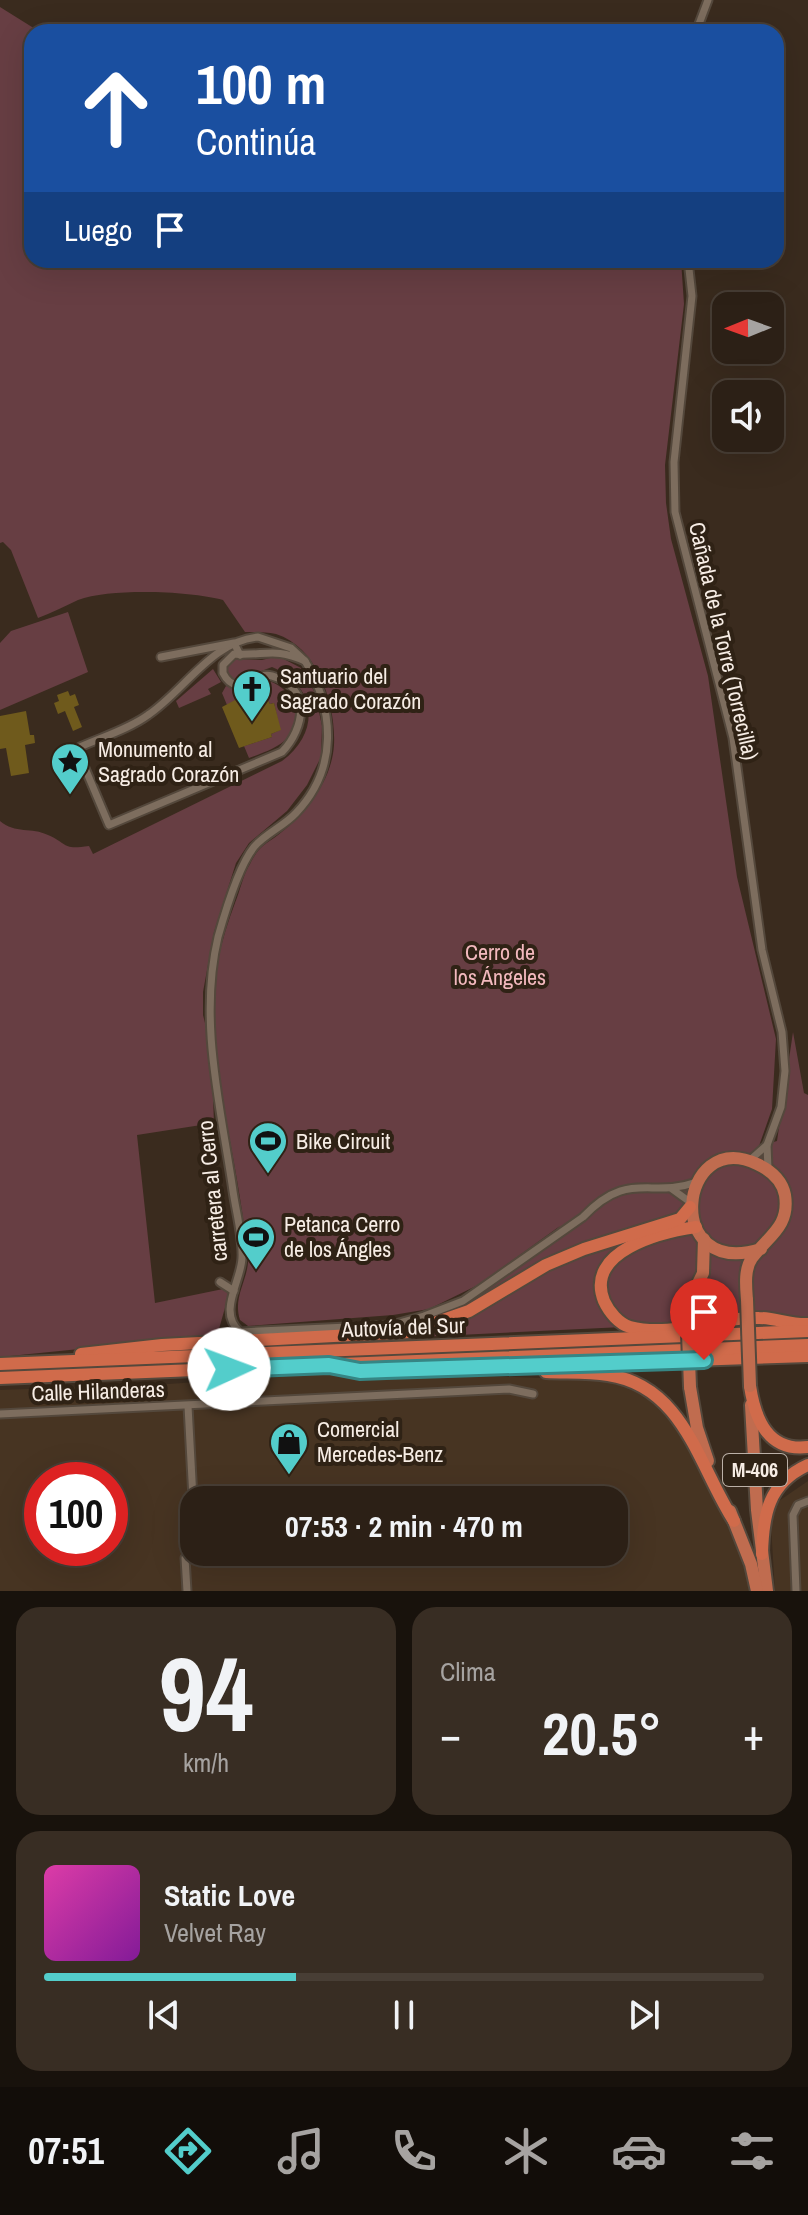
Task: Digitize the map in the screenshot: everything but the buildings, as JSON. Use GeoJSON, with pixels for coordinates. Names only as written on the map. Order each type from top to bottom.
{"type":"FeatureCollection","features":[{"type":"Feature","properties":{"kind":"highway"},"geometry":{"type":"LineString","coordinates":[[21,1363],[162,1345],[409,1332],[459,1316],[546,1265],[584,1249],[680,1219],[690,1205],[697,1182],[705,1171],[722,1162],[750,1160],[768,1169]]}},
{"type":"Feature","properties":{"kind":"highway","name":"M-406"},"geometry":{"type":"LineString","coordinates":[[767,1591],[750,1386],[747,1300],[748,1267],[783,1222],[785,1196],[768,1169]]}},
{"type":"Feature","properties":{"kind":"highway"},"geometry":{"type":"LineString","coordinates":[[690,1205],[696,1227],[704,1239],[723,1251],[748,1253],[761,1249]]}},
{"type":"Feature","properties":{"kind":"highway"},"geometry":{"type":"LineString","coordinates":[[696,1227],[673,1230],[638,1244],[611,1260],[602,1279],[602,1292],[610,1312],[628,1326],[641,1328],[682,1328],[758,1317],[808,1324]]}},
{"type":"Feature","properties":{"kind":"highway","name":"M-406"},"geometry":{"type":"LineString","coordinates":[[704,1239],[703,1273],[687,1306],[690,1387],[703,1449],[751,1564],[757,1591]]}},
{"type":"Feature","properties":{"kind":"highway","name":"Autovía del Sur"},"geometry":{"type":"LineString","coordinates":[[0,1364],[808,1331]]}},
{"type":"Feature","properties":{"kind":"highway","name":"Autovía del Sur"},"geometry":{"type":"LineString","coordinates":[[0,1378],[808,1345]]}},
{"type":"Feature","properties":{"kind":"highway"},"geometry":{"type":"LineString","coordinates":[[329,1365],[360,1371],[808,1358]]}},
{"type":"Feature","properties":{"kind":"highway"},"geometry":{"type":"LineString","coordinates":[[479,1367],[610,1375],[645,1389],[675,1414],[687,1430],[718,1497],[734,1521]]}},
{"type":"Feature","properties":{"kind":"highway"},"geometry":{"type":"LineString","coordinates":[[750,1386],[754,1413],[772,1439],[793,1449],[808,1447]]}},
{"type":"Feature","properties":{"kind":"highway"},"geometry":{"type":"LineString","coordinates":[[762,1554],[763,1518],[769,1500],[780,1484],[808,1465]]}},
{"type":"Feature","properties":{"kind":"street"},"geometry":{"type":"LineString","coordinates":[[699,24],[708,0]]}},
{"type":"Feature","properties":{"kind":"street","name":"Cañada de la Torre (Torrecilla)"},"geometry":{"type":"LineString","coordinates":[[689,268],[692,296],[674,462],[675,512],[733,738],[758,923],[782,1032],[785,1071],[781,1107],[767,1145],[768,1169]]}},
{"type":"Feature","properties":{"kind":"street"},"geometry":{"type":"LineString","coordinates":[[252,637],[250,648],[257,655]]}},
{"type":"Feature","properties":{"kind":"street"},"geometry":{"type":"LineString","coordinates":[[161,657],[252,637],[273,639],[291,648],[305,661]]}},
{"type":"Feature","properties":{"kind":"street"},"geometry":{"type":"LineString","coordinates":[[234,643],[147,717],[80,747],[79,754],[109,825],[282,752],[293,741],[300,726],[301,705],[295,690],[274,676],[262,675],[247,684],[233,684],[223,673],[223,665],[227,658],[275,651],[305,661]]}},
{"type":"Feature","properties":{"kind":"street"},"geometry":{"type":"LineString","coordinates":[[234,643],[240,655]]}},
{"type":"Feature","properties":{"kind":"street","name":"carretera al Cerro"},"geometry":{"type":"LineString","coordinates":[[305,661],[323,697],[329,723],[324,764],[315,786],[298,812],[255,845],[243,865],[219,937],[212,980],[211,1039],[242,1258],[229,1315],[233,1325],[240,1332],[392,1325],[463,1301],[583,1217],[597,1202],[630,1186],[670,1187]]}},
{"type":"Feature","properties":{"kind":"street"},"geometry":{"type":"LineString","coordinates":[[750,1160],[767,1145]]}},
{"type":"Feature","properties":{"kind":"street"},"geometry":{"type":"LineString","coordinates":[[670,1187],[697,1182]]}},
{"type":"Feature","properties":{"kind":"street"},"geometry":{"type":"LineString","coordinates":[[670,1187],[690,1205]]}},
{"type":"Feature","properties":{"kind":"street"},"geometry":{"type":"LineString","coordinates":[[220,1282],[234,1291]]}},
{"type":"Feature","properties":{"kind":"street","name":"Calle Hilanderas"},"geometry":{"type":"LineString","coordinates":[[0,1414],[509,1389],[533,1394]]}},
{"type":"Feature","properties":{"kind":"street"},"geometry":{"type":"LineString","coordinates":[[188,1406],[192,1486]]}},
{"type":"Feature","properties":{"kind":"street"},"geometry":{"type":"LineString","coordinates":[[796,1591],[793,1515],[798,1505],[808,1501]]}},
{"type":"Feature","properties":{"kind":"street"},"geometry":{"type":"LineString","coordinates":[[185,1566],[187,1591]]}},
{"type":"Feature","properties":{"kind":"shaded area"},"geometry":{"type":"Polygon","coordinates":[[[400,1373],[597,1380],[628,1386],[663,1406],[701,1466],[740,1555],[752,1591],[0,1591],[0,1390],[169,1384],[302,1374],[400,1373]]]}},
{"type":"Feature","properties":{"kind":"shaded area"},"geometry":{"type":"Polygon","coordinates":[[[808,1481],[808,1591],[775,1591],[771,1526],[776,1503],[808,1481]]]}},
{"type":"Feature","properties":{"kind":"green space","name":"Cerro de los Ángeles"},"geometry":{"type":"Polygon","coordinates":[[[0,7],[27,24],[24,24],[24,268],[682,268],[684,304],[665,465],[666,503],[671,539],[708,676],[737,877],[776,1039],[772,1109],[759,1146],[777,1141],[793,1032],[804,1093],[808,1095],[808,1318],[417,1337],[520,1265],[560,1226],[478,1285],[429,1309],[393,1315],[248,1326],[240,1320],[238,1303],[248,1255],[212,1047],[213,988],[224,936],[248,868],[259,850],[307,807],[328,771],[334,729],[328,696],[322,679],[303,651],[276,634],[245,632],[223,600],[171,593],[129,592],[78,600],[38,618],[11,550],[3,542],[0,543],[0,7]]]}},
{"type":"Feature","properties":{"kind":"green space"},"geometry":{"type":"Polygon","coordinates":[[[68,612],[88,672],[0,710],[0,643],[11,631],[68,612]]]}},
{"type":"Feature","properties":{"kind":"green space"},"geometry":{"type":"Polygon","coordinates":[[[278,656],[301,668],[315,693],[322,726],[321,757],[307,785],[287,811],[249,843],[236,863],[214,932],[203,992],[203,1015],[211,1047],[214,1123],[137,1135],[155,1303],[230,1290],[219,1329],[208,1336],[0,1357],[0,821],[12,828],[42,833],[69,847],[89,846],[93,854],[282,761],[295,749],[308,724],[305,697],[287,675],[272,667],[235,681],[229,676],[227,668],[234,659],[262,660],[278,656]]]}},
{"type":"Feature","properties":{"kind":"green space"},"geometry":{"type":"Polygon","coordinates":[[[213,669],[221,682],[208,689],[211,694],[179,708],[176,701],[213,669]]]}},
{"type":"Feature","properties":{"kind":"green space"},"geometry":{"type":"Polygon","coordinates":[[[263,680],[272,682],[287,693],[296,719],[284,741],[249,758],[244,746],[272,737],[271,734],[280,730],[274,703],[270,704],[263,690],[227,705],[222,693],[226,686],[241,690],[263,680]]]}},
{"type":"Feature","properties":{"kind":"place","name":"Santuario del Sagrado Corazón"},"geometry":{"type":"Point","coordinates":[252,723]}},
{"type":"Feature","properties":{"kind":"place","name":"Monumento al Sagrado Corazón"},"geometry":{"type":"Point","coordinates":[70,796]}},
{"type":"Feature","properties":{"kind":"place","name":"Bike Circuit"},"geometry":{"type":"Point","coordinates":[268,1175]}},
{"type":"Feature","properties":{"kind":"place","name":"Petanca Cerro de los Ángles"},"geometry":{"type":"Point","coordinates":[256,1271]}},
{"type":"Feature","properties":{"kind":"place","name":"Comercial Mercedes-Benz"},"geometry":{"type":"Point","coordinates":[289,1476]}},
{"type":"Feature","properties":{"kind":"route"},"geometry":{"type":"LineString","coordinates":[[229,1369],[329,1365],[360,1371],[704,1360]]}}]}
